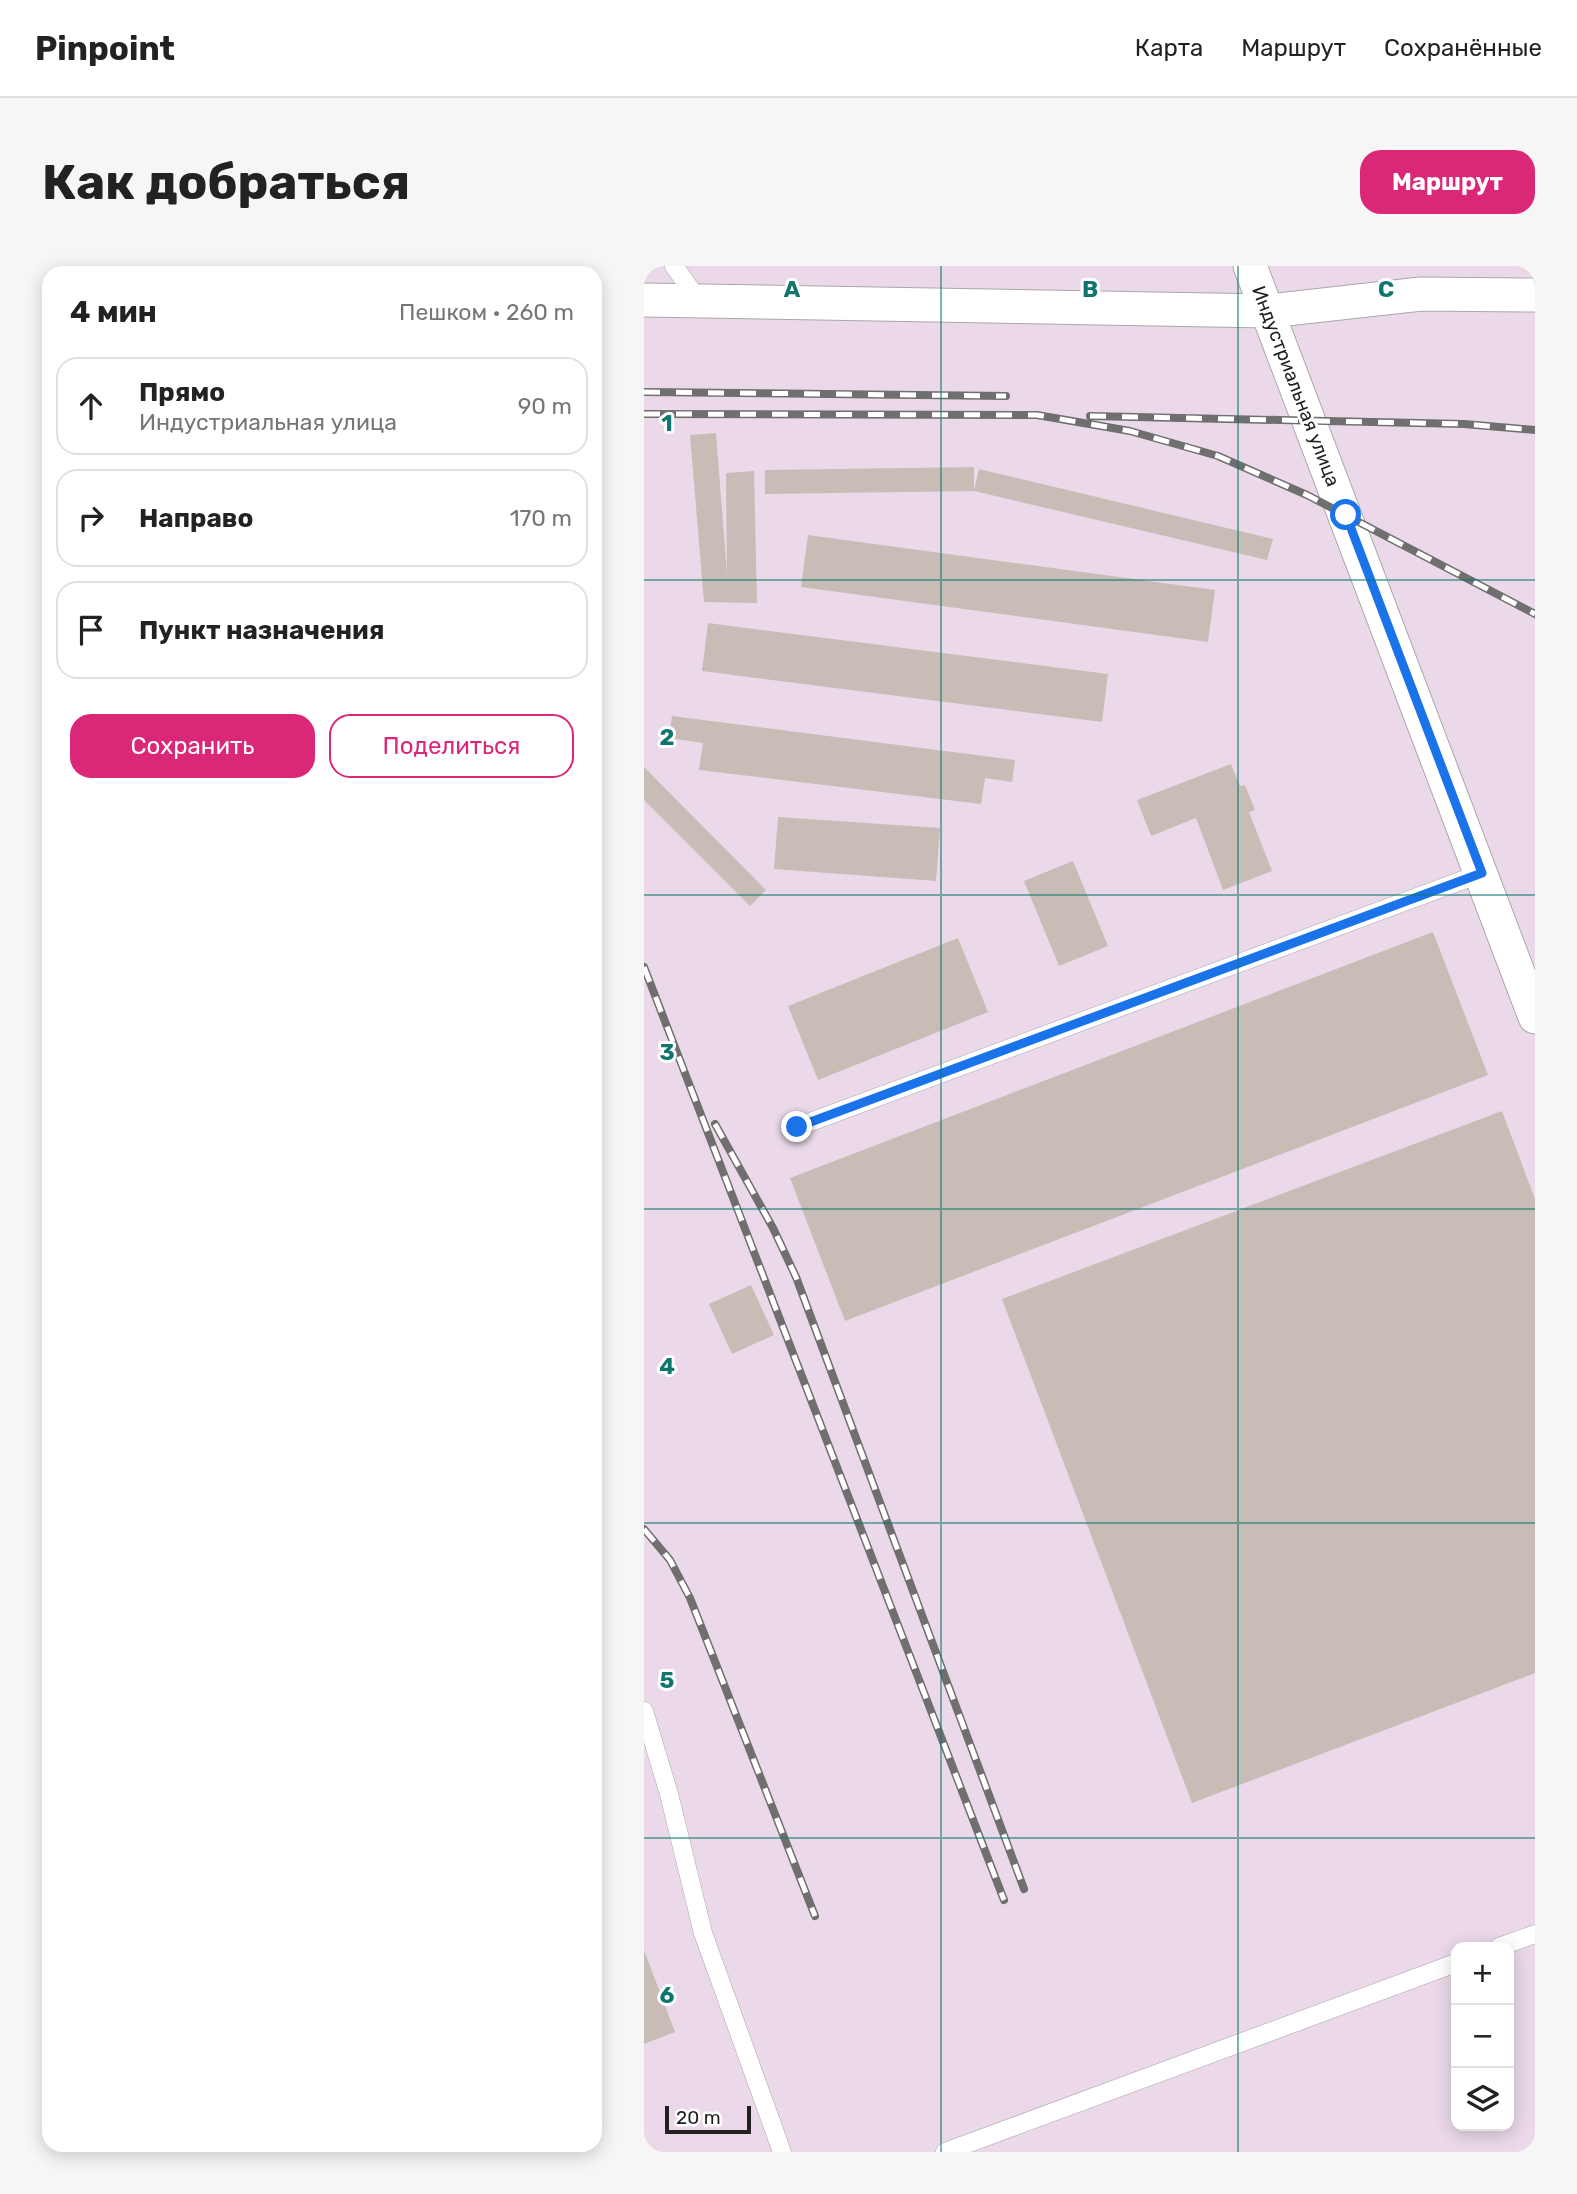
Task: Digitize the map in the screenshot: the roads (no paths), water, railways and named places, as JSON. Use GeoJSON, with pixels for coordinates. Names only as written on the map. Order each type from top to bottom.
{"type":"FeatureCollection","features":[{"type":"Feature","properties":{"kind":"street","name":"Индустриальная улица"},"geometry":{"type":"LineString","coordinates":[[1250,266],[1535,1017]]}},
{"type":"Feature","properties":{"kind":"street"},"geometry":{"type":"LineString","coordinates":[[644,300],[1268,311],[1421,294],[1535,295]]}},
{"type":"Feature","properties":{"kind":"lane"},"geometry":{"type":"LineString","coordinates":[[674,266],[699,301]]}},
{"type":"Feature","properties":{"kind":"lane"},"geometry":{"type":"LineString","coordinates":[[797,1127],[1482,873]]}},
{"type":"Feature","properties":{"kind":"lane"},"geometry":{"type":"LineString","coordinates":[[644,1711],[669,1794],[704,1933],[782,2152]]}},
{"type":"Feature","properties":{"kind":"lane"},"geometry":{"type":"LineString","coordinates":[[1513,1942],[1535,1934]]}},
{"type":"Feature","properties":{"kind":"lane"},"geometry":{"type":"LineString","coordinates":[[945,2152],[1451,1965]]}},
{"type":"Feature","properties":{"kind":"railway"},"geometry":{"type":"LineString","coordinates":[[644,392],[1006,396]]}},
{"type":"Feature","properties":{"kind":"railway"},"geometry":{"type":"LineString","coordinates":[[644,414],[1037,415],[1130,431],[1218,456],[1307,495],[1535,614]]}},
{"type":"Feature","properties":{"kind":"railway"},"geometry":{"type":"LineString","coordinates":[[1090,416],[1464,424],[1535,430]]}},
{"type":"Feature","properties":{"kind":"railway"},"geometry":{"type":"LineString","coordinates":[[644,967],[1004,1900]]}},
{"type":"Feature","properties":{"kind":"railway"},"geometry":{"type":"LineString","coordinates":[[715,1124],[773,1228],[796,1277],[1024,1889]]}},
{"type":"Feature","properties":{"kind":"railway"},"geometry":{"type":"LineString","coordinates":[[644,1529],[670,1560],[690,1598],[815,1916]]}}]}
